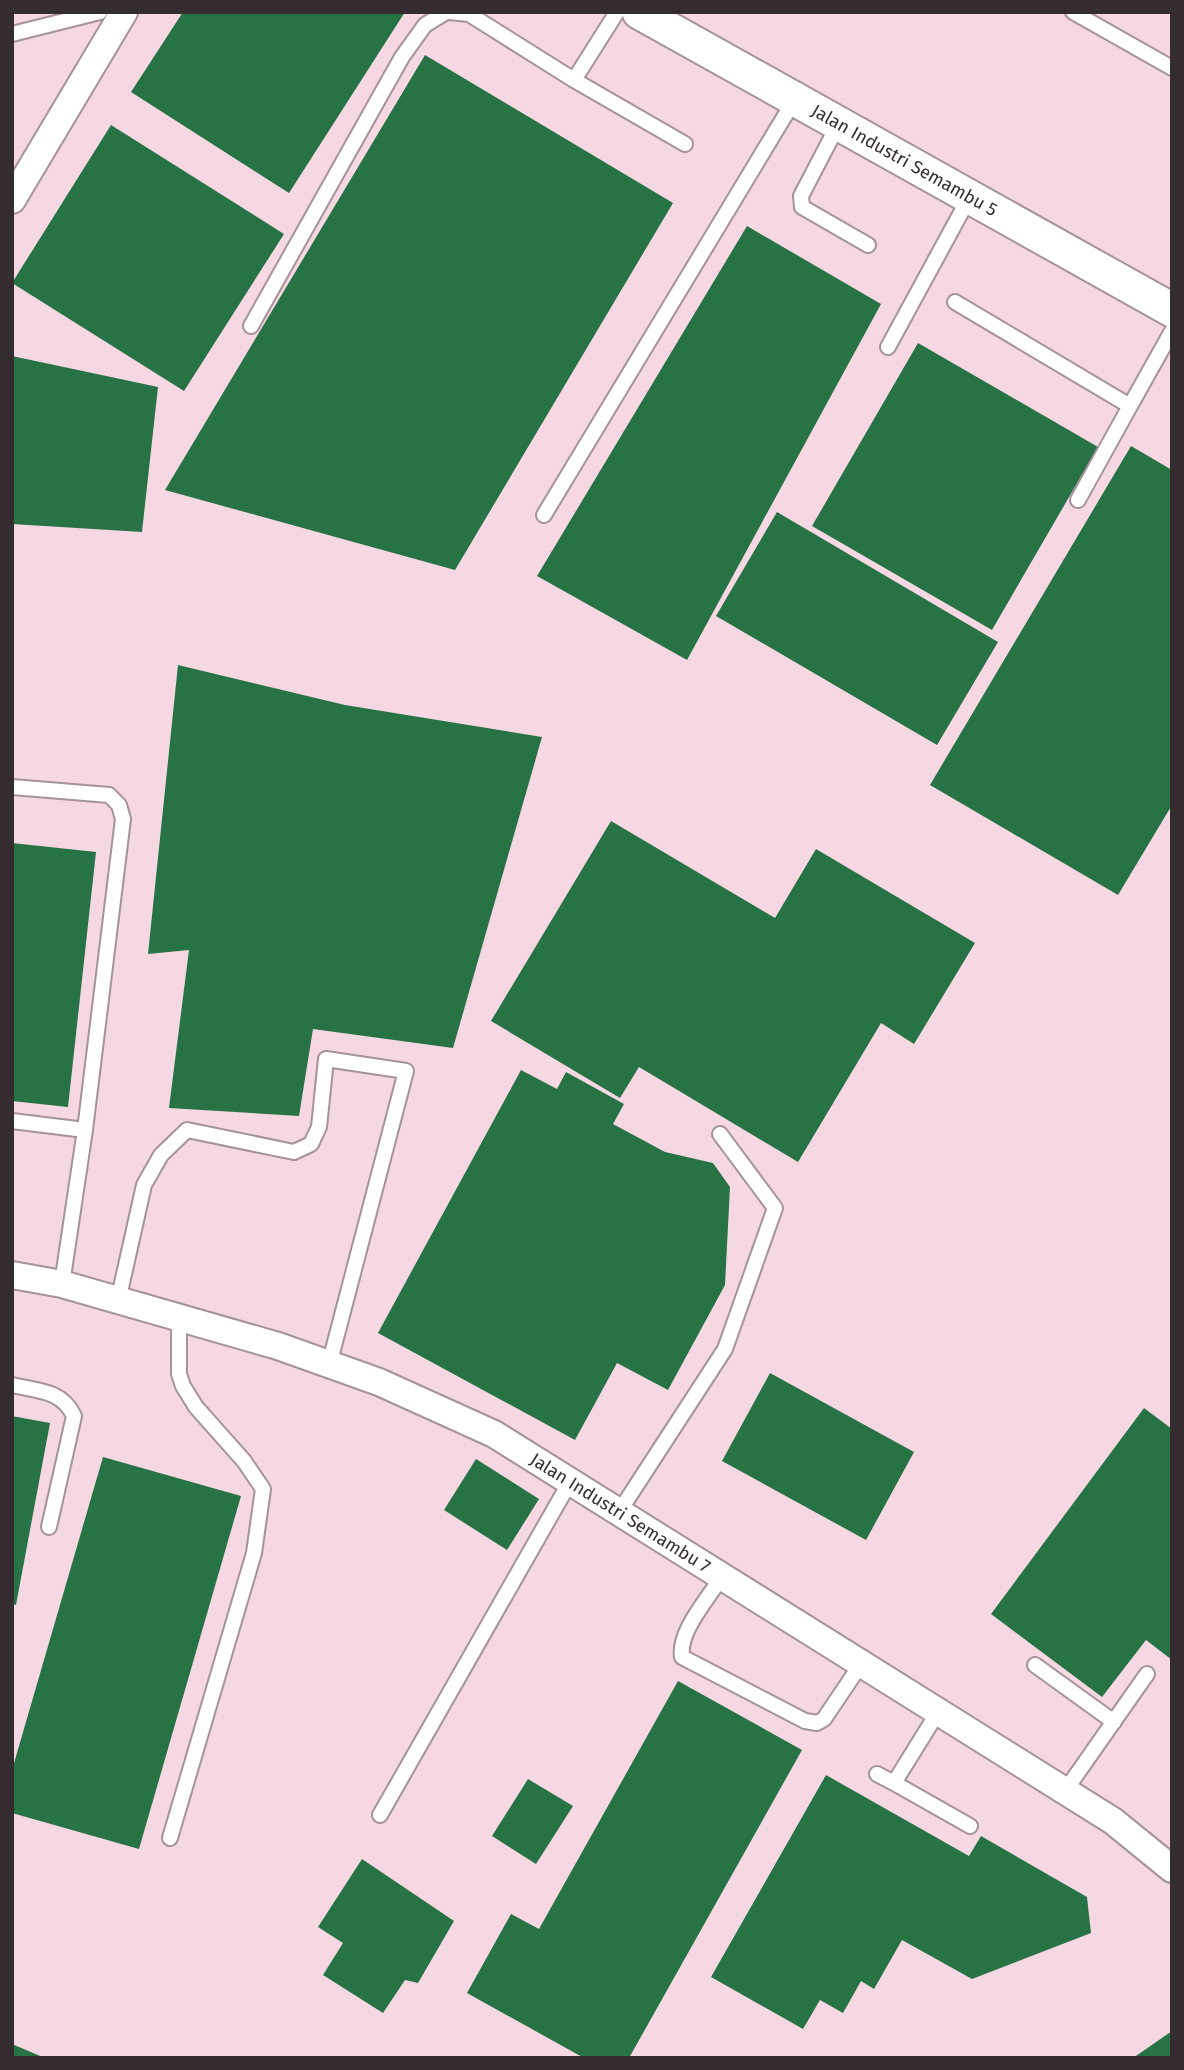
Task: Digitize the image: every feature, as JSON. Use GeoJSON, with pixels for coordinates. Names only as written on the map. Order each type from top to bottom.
{"type":"FeatureCollection","features":[{"type":"Feature","properties":{"kind":"street"},"geometry":{"type":"LineString","coordinates":[[12,200],[124,12]]}},
{"type":"Feature","properties":{"kind":"street","name":"Jalan Industri Semambu 5"},"geometry":{"type":"LineString","coordinates":[[639,12],[1172,310]]}},
{"type":"Feature","properties":{"kind":"street","name":"Jalan Industri Semambu 7"},"geometry":{"type":"LineString","coordinates":[[12,1275],[62,1284],[329,1364],[379,1382],[494,1434],[1113,1821],[1172,1868]]}},
{"type":"Feature","properties":{"kind":"lane"},"geometry":{"type":"LineString","coordinates":[[12,34],[100,12]]}},
{"type":"Feature","properties":{"kind":"lane"},"geometry":{"type":"LineString","coordinates":[[251,326],[402,57],[425,25],[448,12],[469,14],[574,80],[685,144]]}},
{"type":"Feature","properties":{"kind":"lane"},"geometry":{"type":"LineString","coordinates":[[574,80],[617,12]]}},
{"type":"Feature","properties":{"kind":"lane"},"geometry":{"type":"LineString","coordinates":[[1073,12],[1172,68]]}},
{"type":"Feature","properties":{"kind":"lane"},"geometry":{"type":"LineString","coordinates":[[544,515],[795,99]]}},
{"type":"Feature","properties":{"kind":"lane"},"geometry":{"type":"LineString","coordinates":[[838,125],[801,196],[802,207],[868,245]]}},
{"type":"Feature","properties":{"kind":"lane"},"geometry":{"type":"LineString","coordinates":[[888,347],[969,198]]}},
{"type":"Feature","properties":{"kind":"lane"},"geometry":{"type":"LineString","coordinates":[[955,302],[1129,406]]}},
{"type":"Feature","properties":{"kind":"lane"},"geometry":{"type":"LineString","coordinates":[[1078,500],[1172,331]]}},
{"type":"Feature","properties":{"kind":"lane"},"geometry":{"type":"LineString","coordinates":[[12,787],[109,795],[119,805],[123,819],[85,1130],[62,1284]]}},
{"type":"Feature","properties":{"kind":"lane"},"geometry":{"type":"LineString","coordinates":[[118,1301],[144,1185],[161,1155],[187,1130],[294,1152],[311,1144],[319,1128],[326,1059],[406,1071],[329,1364]]}},
{"type":"Feature","properties":{"kind":"lane"},"geometry":{"type":"LineString","coordinates":[[12,1121],[85,1130]]}},
{"type":"Feature","properties":{"kind":"lane"},"geometry":{"type":"LineString","coordinates":[[619,1512],[725,1349],[775,1208],[720,1134]]}},
{"type":"Feature","properties":{"kind":"lane"},"geometry":{"type":"LineString","coordinates":[[170,1838],[254,1553],[263,1489],[244,1461],[196,1407],[183,1386],[180,1374],[179,1318]]}},
{"type":"Feature","properties":{"kind":"lane"},"geometry":{"type":"LineString","coordinates":[[12,1385],[58,1394],[68,1402],[74,1416],[48,1527]]}},
{"type":"Feature","properties":{"kind":"lane"},"geometry":{"type":"LineString","coordinates":[[380,1815],[570,1480]]}},
{"type":"Feature","properties":{"kind":"lane"},"geometry":{"type":"LineString","coordinates":[[722,1576],[685,1635],[681,1647],[682,1657],[805,1721],[817,1723],[824,1719],[861,1664]]}},
{"type":"Feature","properties":{"kind":"lane"},"geometry":{"type":"LineString","coordinates":[[1035,1665],[1114,1721]]}},
{"type":"Feature","properties":{"kind":"lane"},"geometry":{"type":"LineString","coordinates":[[1065,1791],[1147,1674]]}},
{"type":"Feature","properties":{"kind":"lane"},"geometry":{"type":"LineString","coordinates":[[894,1783],[938,1712]]}},
{"type":"Feature","properties":{"kind":"lane"},"geometry":{"type":"LineString","coordinates":[[877,1774],[970,1826]]}},
{"type":"Feature","properties":{"kind":"shaded area"},"geometry":{"type":"Polygon","coordinates":[[[12,12],[1172,12],[1172,2058],[12,2058],[12,12]]]}},
{"type":"Feature","properties":{"kind":"building"},"geometry":{"type":"Polygon","coordinates":[[[183,12],[405,12],[289,193],[131,92],[183,12]]]}},
{"type":"Feature","properties":{"kind":"building"},"geometry":{"type":"Polygon","coordinates":[[[425,55],[673,203],[455,570],[165,490],[425,55]]]}},
{"type":"Feature","properties":{"kind":"building"},"geometry":{"type":"Polygon","coordinates":[[[111,125],[284,234],[184,391],[12,283],[111,125]]]}},
{"type":"Feature","properties":{"kind":"building"},"geometry":{"type":"Polygon","coordinates":[[[747,226],[881,304],[687,660],[537,576],[747,226]]]}},
{"type":"Feature","properties":{"kind":"building"},"geometry":{"type":"Polygon","coordinates":[[[918,343],[1098,447],[992,630],[812,526],[918,343]]]}},
{"type":"Feature","properties":{"kind":"building"},"geometry":{"type":"Polygon","coordinates":[[[12,356],[158,387],[142,532],[12,524],[12,356]]]}},
{"type":"Feature","properties":{"kind":"building"},"geometry":{"type":"Polygon","coordinates":[[[1131,446],[1172,470],[1172,805],[1118,895],[930,785],[1131,446]]]}},
{"type":"Feature","properties":{"kind":"building"},"geometry":{"type":"Polygon","coordinates":[[[777,512],[998,642],[937,745],[716,616],[777,512]]]}},
{"type":"Feature","properties":{"kind":"building"},"geometry":{"type":"Polygon","coordinates":[[[178,665],[345,705],[542,737],[453,1048],[313,1029],[299,1116],[169,1108],[189,950],[148,954],[178,665]]]}},
{"type":"Feature","properties":{"kind":"building"},"geometry":{"type":"Polygon","coordinates":[[[611,821],[775,918],[816,849],[975,943],[914,1044],[881,1023],[798,1162],[639,1067],[620,1098],[491,1021],[611,821]]]}},
{"type":"Feature","properties":{"kind":"building"},"geometry":{"type":"Polygon","coordinates":[[[12,843],[96,852],[68,1107],[12,1101],[12,843]]]}},
{"type":"Feature","properties":{"kind":"building"},"geometry":{"type":"Polygon","coordinates":[[[521,1070],[557,1089],[566,1072],[624,1104],[613,1124],[665,1152],[713,1163],[730,1187],[725,1285],[668,1390],[617,1363],[575,1440],[378,1333],[521,1070]]]}},
{"type":"Feature","properties":{"kind":"building"},"geometry":{"type":"Polygon","coordinates":[[[770,1373],[914,1452],[866,1540],[722,1461],[770,1373]]]}},
{"type":"Feature","properties":{"kind":"building"},"geometry":{"type":"Polygon","coordinates":[[[1144,1408],[1172,1429],[1172,1660],[1146,1640],[1102,1697],[991,1614],[1144,1408]]]}},
{"type":"Feature","properties":{"kind":"building"},"geometry":{"type":"Polygon","coordinates":[[[12,1416],[50,1423],[16,1605],[12,1604],[12,1416]]]}},
{"type":"Feature","properties":{"kind":"building"},"geometry":{"type":"Polygon","coordinates":[[[103,1457],[241,1496],[139,1849],[12,1813],[12,1770],[103,1457]]]}},
{"type":"Feature","properties":{"kind":"building"},"geometry":{"type":"Polygon","coordinates":[[[476,1459],[539,1499],[507,1550],[444,1510],[476,1459]]]}},
{"type":"Feature","properties":{"kind":"building"},"geometry":{"type":"Polygon","coordinates":[[[678,1681],[802,1750],[629,2058],[584,2058],[467,1993],[511,1914],[539,1929],[678,1681]]]}},
{"type":"Feature","properties":{"kind":"building"},"geometry":{"type":"Polygon","coordinates":[[[826,1775],[969,1856],[981,1836],[1087,1897],[1091,1933],[972,1979],[902,1940],[874,1989],[861,1981],[843,2013],[820,2000],[803,2029],[711,1977],[826,1775]]]}},
{"type":"Feature","properties":{"kind":"building"},"geometry":{"type":"Polygon","coordinates":[[[528,1779],[573,1806],[536,1864],[492,1836],[528,1779]]]}},
{"type":"Feature","properties":{"kind":"building"},"geometry":{"type":"Polygon","coordinates":[[[362,1859],[454,1921],[418,1983],[405,1980],[383,2013],[323,1975],[343,1943],[318,1927],[362,1859]]]}},
{"type":"Feature","properties":{"kind":"building"},"geometry":{"type":"Polygon","coordinates":[[[1172,2031],[1172,2058],[1133,2058],[1172,2031]]]}},
{"type":"Feature","properties":{"kind":"building"},"geometry":{"type":"Polygon","coordinates":[[[12,2044],[45,2058],[12,2058],[12,2044]]]}}]}
